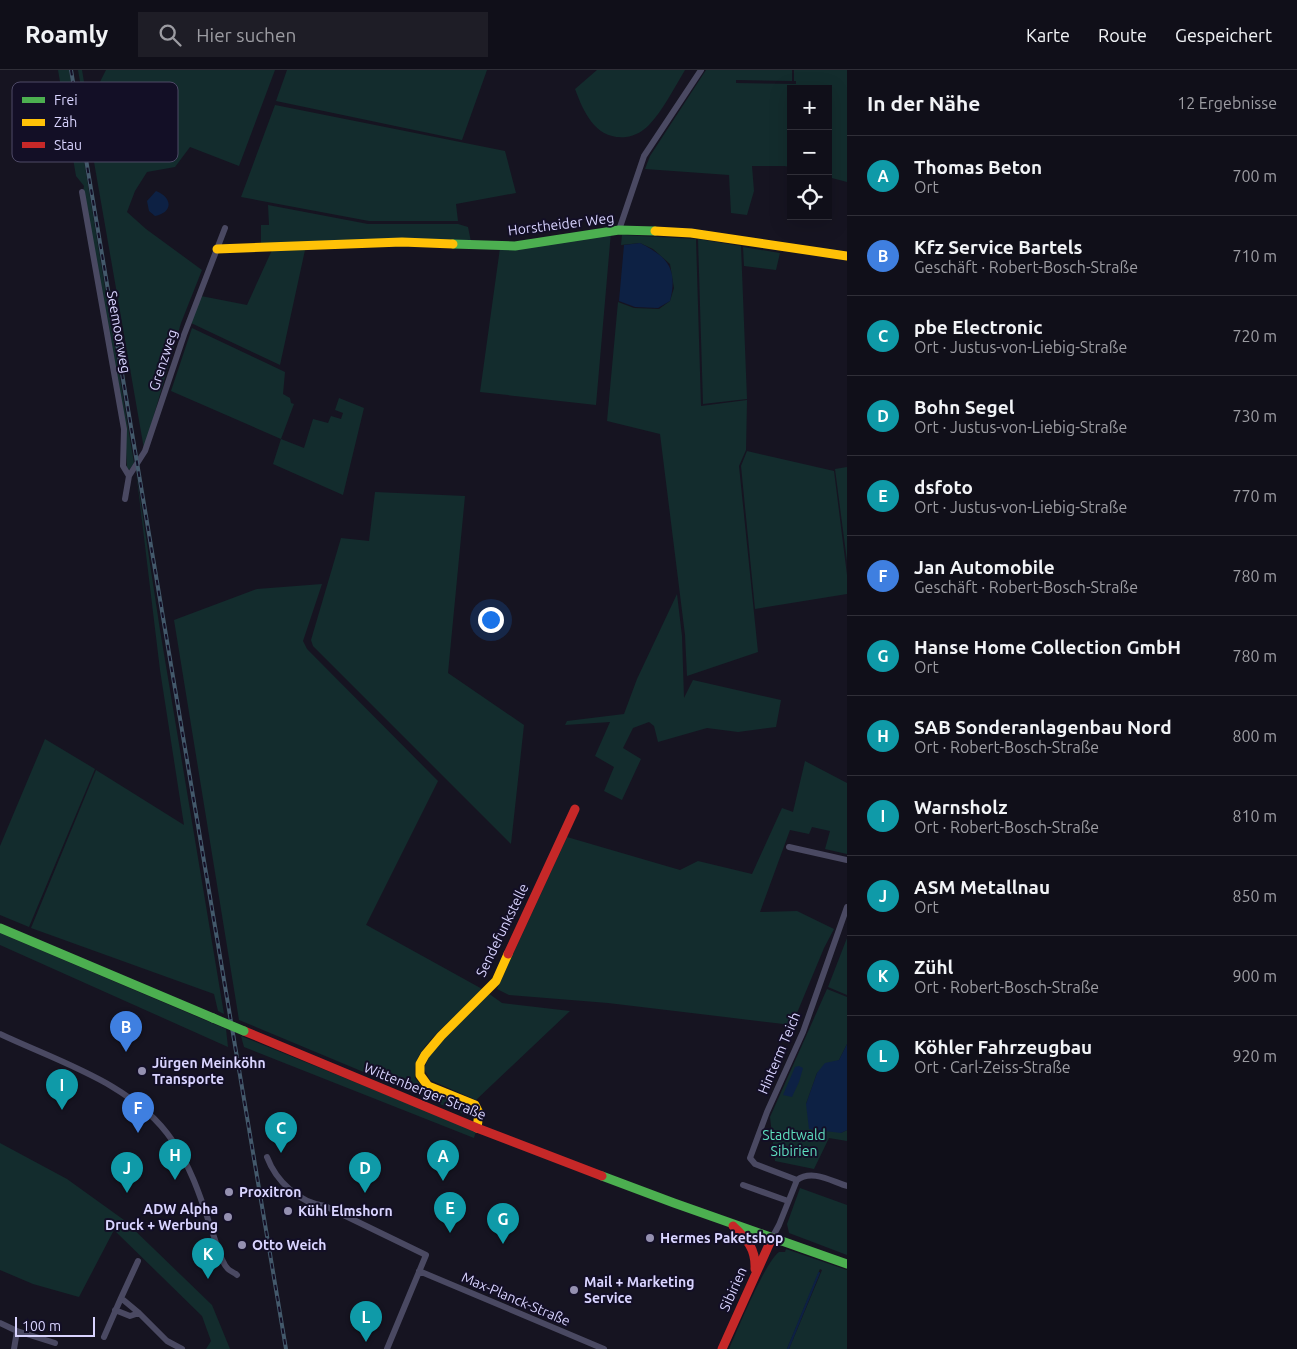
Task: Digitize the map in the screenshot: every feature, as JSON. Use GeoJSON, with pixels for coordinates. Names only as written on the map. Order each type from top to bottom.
{"type":"FeatureCollection","features":[{"type":"Feature","properties":{"kind":"street"},"geometry":{"type":"LineString","coordinates":[[618,230],[644,156],[701,70]]}},
{"type":"Feature","properties":{"kind":"street","name":"Seemoorweg"},"geometry":{"type":"LineString","coordinates":[[82,192],[124,429],[123,466],[129,476]]}},
{"type":"Feature","properties":{"kind":"street","name":"Grenzweg"},"geometry":{"type":"LineString","coordinates":[[125,499],[129,476],[146,451],[184,335],[225,228]]}},
{"type":"Feature","properties":{"kind":"street","name":"Horstheider Weg"},"geometry":{"type":"LineString","coordinates":[[217,249],[402,242],[515,246],[618,230],[691,233],[847,256]]}},
{"type":"Feature","properties":{"kind":"street","name":"Sendefunkstelle"},"geometry":{"type":"LineString","coordinates":[[477,1128],[479,1113],[475,1104],[428,1086],[420,1075],[420,1064],[441,1036],[496,982],[575,809]]}},
{"type":"Feature","properties":{"kind":"street"},"geometry":{"type":"LineString","coordinates":[[789,847],[847,860]]}},
{"type":"Feature","properties":{"kind":"street","name":"Hinterm Teich"},"geometry":{"type":"LineString","coordinates":[[797,1180],[755,1164],[750,1158],[767,1112],[803,1032],[847,907]]}},
{"type":"Feature","properties":{"kind":"street","name":"Wittenberger Straße"},"geometry":{"type":"LineString","coordinates":[[0,928],[244,1032],[477,1128],[674,1203],[847,1264]]}},
{"type":"Feature","properties":{"kind":"street"},"geometry":{"type":"LineString","coordinates":[[0,1034],[108,1084],[153,1117],[182,1155],[222,1257],[228,1269],[238,1275]]}},
{"type":"Feature","properties":{"kind":"street"},"geometry":{"type":"LineString","coordinates":[[267,1157],[278,1177],[301,1197],[314,1205],[325,1206],[426,1255],[387,1349]]}},
{"type":"Feature","properties":{"kind":"street"},"geometry":{"type":"LineString","coordinates":[[797,1180],[802,1176],[810,1174],[847,1186]]}},
{"type":"Feature","properties":{"kind":"street","name":"Sibirien"},"geometry":{"type":"LineString","coordinates":[[722,1349],[779,1225],[797,1180]]}},
{"type":"Feature","properties":{"kind":"street"},"geometry":{"type":"LineString","coordinates":[[743,1185],[788,1201]]}},
{"type":"Feature","properties":{"kind":"street"},"geometry":{"type":"LineString","coordinates":[[729,1222],[752,1244],[755,1255],[754,1277]]}},
{"type":"Feature","properties":{"kind":"street"},"geometry":{"type":"LineString","coordinates":[[104,1337],[138,1261]]}},
{"type":"Feature","properties":{"kind":"street","name":"Max-Planck-Straße"},"geometry":{"type":"LineString","coordinates":[[419,1271],[604,1349]]}},
{"type":"Feature","properties":{"kind":"street"},"geometry":{"type":"LineString","coordinates":[[121,1298],[140,1313],[167,1341],[182,1349]]}},
{"type":"Feature","properties":{"kind":"street"},"geometry":{"type":"LineString","coordinates":[[115,1310],[130,1316],[140,1313]]}},
{"type":"Feature","properties":{"kind":"street"},"geometry":{"type":"LineString","coordinates":[[0,1324],[54,1342]]}},
{"type":"Feature","properties":{"kind":"street"},"geometry":{"type":"LineString","coordinates":[[14,1349],[17,1331]]}},
{"type":"Feature","properties":{"kind":"green space"},"geometry":{"type":"Polygon","coordinates":[[[58,70],[69,70],[71,82],[60,82],[58,70]]]}},
{"type":"Feature","properties":{"kind":"green space"},"geometry":{"type":"Polygon","coordinates":[[[78,70],[82,70],[84,82],[80,82],[78,70]]]}},
{"type":"Feature","properties":{"kind":"green space"},"geometry":{"type":"Polygon","coordinates":[[[106,70],[275,70],[239,166],[190,147],[175,167],[147,172],[135,191],[127,212],[146,229],[202,270],[181,323],[144,449],[94,162],[178,162],[178,82],[100,82],[106,70]]]}},
{"type":"Feature","properties":{"kind":"green space"},"geometry":{"type":"Polygon","coordinates":[[[287,70],[487,70],[462,140],[276,101],[287,70]]]}},
{"type":"Feature","properties":{"kind":"green space"},"geometry":{"type":"Polygon","coordinates":[[[597,70],[685,70],[664,105],[649,125],[633,136],[616,137],[599,129],[587,116],[575,89],[597,70]]]}},
{"type":"Feature","properties":{"kind":"green space"},"geometry":{"type":"Polygon","coordinates":[[[706,70],[792,70],[792,81],[736,80],[736,83],[796,84],[796,81],[794,81],[794,70],[847,70],[847,182],[832,178],[832,85],[787,85],[787,166],[752,166],[754,191],[747,215],[731,213],[729,175],[645,169],[650,156],[706,70]]]}},
{"type":"Feature","properties":{"kind":"green space"},"geometry":{"type":"Polygon","coordinates":[[[275,105],[505,151],[516,193],[456,204],[458,221],[369,221],[241,197],[275,105]]]}},
{"type":"Feature","properties":{"kind":"green space"},"geometry":{"type":"Polygon","coordinates":[[[74,162],[84,162],[134,463],[129,470],[127,469],[125,428],[83,192],[84,186],[76,176],[74,162]]]}},
{"type":"Feature","properties":{"kind":"green space"},"geometry":{"type":"Polygon","coordinates":[[[268,205],[368,224],[458,224],[468,227],[471,242],[261,245],[261,225],[269,225],[268,205]]]}},
{"type":"Feature","properties":{"kind":"green space"},"geometry":{"type":"Polygon","coordinates":[[[611,232],[596,405],[480,392],[500,248],[611,232]]]}},
{"type":"Feature","properties":{"kind":"green space"},"geometry":{"type":"Polygon","coordinates":[[[622,235],[696,239],[701,406],[747,400],[746,450],[739,466],[758,652],[687,676],[685,635],[660,434],[607,421],[618,302],[634,308],[659,309],[670,301],[674,288],[670,264],[653,249],[640,243],[621,245],[622,235]]]}},
{"type":"Feature","properties":{"kind":"green space"},"geometry":{"type":"Polygon","coordinates":[[[698,239],[741,246],[747,399],[703,404],[698,239]]]}},
{"type":"Feature","properties":{"kind":"green space"},"geometry":{"type":"Polygon","coordinates":[[[743,247],[780,253],[776,270],[744,266],[743,247]]]}},
{"type":"Feature","properties":{"kind":"green space"},"geometry":{"type":"Polygon","coordinates":[[[272,250],[305,250],[280,365],[191,323],[201,296],[247,305],[272,250]]]}},
{"type":"Feature","properties":{"kind":"green space"},"geometry":{"type":"Polygon","coordinates":[[[192,328],[285,372],[283,394],[290,398],[291,403],[294,404],[281,439],[171,391],[192,328]]]}},
{"type":"Feature","properties":{"kind":"green space"},"geometry":{"type":"Polygon","coordinates":[[[339,398],[364,408],[343,495],[273,464],[281,439],[304,448],[313,419],[328,423],[331,416],[341,419],[343,413],[335,410],[339,398]]]}},
{"type":"Feature","properties":{"kind":"green space"},"geometry":{"type":"Polygon","coordinates":[[[747,451],[834,471],[847,575],[847,594],[755,609],[741,466],[747,451]]]}},
{"type":"Feature","properties":{"kind":"green space"},"geometry":{"type":"Polygon","coordinates":[[[847,467],[847,561],[835,469],[847,467]]]}},
{"type":"Feature","properties":{"kind":"green space"},"geometry":{"type":"Polygon","coordinates":[[[136,471],[160,630],[224,1014],[218,1011],[214,994],[31,928],[96,770],[184,825],[160,670],[136,471]]]}},
{"type":"Feature","properties":{"kind":"green space"},"geometry":{"type":"Polygon","coordinates":[[[375,492],[465,496],[448,673],[524,725],[511,844],[313,646],[311,640],[341,538],[369,541],[375,492]]]}},
{"type":"Feature","properties":{"kind":"green space"},"geometry":{"type":"Polygon","coordinates":[[[322,584],[303,641],[307,649],[438,781],[366,925],[484,990],[427,1044],[420,1053],[415,1068],[415,1078],[424,1089],[473,1108],[476,1119],[239,1020],[174,620],[257,589],[322,584]]]}},
{"type":"Feature","properties":{"kind":"green space"},"geometry":{"type":"Polygon","coordinates":[[[677,594],[682,636],[684,698],[693,680],[781,700],[776,727],[738,732],[707,728],[658,742],[654,726],[649,722],[633,728],[623,748],[641,759],[622,800],[604,791],[614,767],[595,756],[610,722],[565,725],[567,721],[624,714],[637,679],[677,594]]]}},
{"type":"Feature","properties":{"kind":"green space"},"geometry":{"type":"Polygon","coordinates":[[[45,739],[95,769],[29,927],[0,915],[0,846],[45,739]]]}},
{"type":"Feature","properties":{"kind":"green space"},"geometry":{"type":"Polygon","coordinates":[[[805,761],[847,783],[847,854],[825,849],[830,831],[812,827],[809,834],[790,830],[760,912],[797,911],[834,929],[824,948],[792,1025],[608,1003],[509,995],[497,989],[567,837],[680,870],[698,861],[752,874],[782,808],[793,812],[805,761]]]}},
{"type":"Feature","properties":{"kind":"green space"},"geometry":{"type":"Polygon","coordinates":[[[0,933],[226,1029],[228,1047],[0,945],[0,933]]]}},
{"type":"Feature","properties":{"kind":"green space"},"geometry":{"type":"Polygon","coordinates":[[[847,938],[847,995],[828,987],[847,938]]]}},
{"type":"Feature","properties":{"kind":"green space","name":"Stadtwald Sibirien"},"geometry":{"type":"Polygon","coordinates":[[[827,989],[847,997],[847,1044],[839,1060],[817,1073],[806,1104],[841,1133],[847,1130],[847,1141],[829,1138],[814,1169],[775,1161],[770,1117],[827,989]]]}},
{"type":"Feature","properties":{"kind":"green space"},"geometry":{"type":"Polygon","coordinates":[[[488,993],[502,1003],[570,1011],[476,1100],[430,1080],[424,1069],[434,1050],[488,993]]]}},
{"type":"Feature","properties":{"kind":"green space"},"geometry":{"type":"Polygon","coordinates":[[[241,1036],[476,1131],[474,1138],[244,1047],[241,1036]]]}},
{"type":"Feature","properties":{"kind":"green space"},"geometry":{"type":"Polygon","coordinates":[[[0,1143],[67,1179],[124,1220],[212,1305],[230,1349],[206,1349],[211,1341],[202,1316],[114,1230],[79,1297],[33,1284],[0,1270],[0,1143]]]}},
{"type":"Feature","properties":{"kind":"green space"},"geometry":{"type":"Polygon","coordinates":[[[800,1188],[847,1205],[847,1255],[789,1233],[787,1224],[800,1188]]]}},
{"type":"Feature","properties":{"kind":"green space"},"geometry":{"type":"Polygon","coordinates":[[[786,1249],[847,1270],[847,1349],[789,1349],[822,1270],[820,1269],[787,1349],[729,1349],[752,1297],[773,1258],[779,1252],[785,1252],[786,1249]]]}},
{"type":"Feature","properties":{"kind":"water"},"geometry":{"type":"Polygon","coordinates":[[[156,191],[168,200],[169,204],[165,211],[155,216],[149,211],[147,201],[156,191]]]}},
{"type":"Feature","properties":{"kind":"water"},"geometry":{"type":"Polygon","coordinates":[[[640,243],[658,253],[664,259],[671,272],[673,280],[670,301],[658,308],[635,307],[619,301],[624,245],[640,243]]]}},
{"type":"Feature","properties":{"kind":"water"},"geometry":{"type":"Polygon","coordinates":[[[847,1044],[847,1130],[841,1133],[809,1129],[806,1104],[817,1073],[825,1063],[839,1060],[847,1044]]]}},
{"type":"Feature","properties":{"kind":"water"},"geometry":{"type":"Polygon","coordinates":[[[795,1067],[803,1068],[792,1097],[783,1095],[795,1067]]]}},
{"type":"Feature","properties":{"kind":"waterway"},"geometry":{"type":"LineString","coordinates":[[788,1349],[819,1273]]}},
{"type":"Feature","properties":{"kind":"railway"},"geometry":{"type":"LineString","coordinates":[[71,70],[73,82]]}},
{"type":"Feature","properties":{"kind":"railway"},"geometry":{"type":"LineString","coordinates":[[86,162],[286,1349]]}},
{"type":"Feature","properties":{"kind":"traffic: fast"},"geometry":{"type":"LineString","coordinates":[[453,244],[515,246],[619,230],[655,231]]}},
{"type":"Feature","properties":{"kind":"traffic: fast"},"geometry":{"type":"LineString","coordinates":[[0,928],[213,1018]]}},
{"type":"Feature","properties":{"kind":"traffic: fast"},"geometry":{"type":"LineString","coordinates":[[213,1018],[244,1031]]}},
{"type":"Feature","properties":{"kind":"traffic: fast"},"geometry":{"type":"LineString","coordinates":[[602,1176],[847,1264]]}},
{"type":"Feature","properties":{"kind":"traffic: slow"},"geometry":{"type":"LineString","coordinates":[[655,231],[691,233],[847,256]]}},
{"type":"Feature","properties":{"kind":"traffic: slow"},"geometry":{"type":"LineString","coordinates":[[217,249],[402,242],[453,244]]}},
{"type":"Feature","properties":{"kind":"traffic: slow"},"geometry":{"type":"LineString","coordinates":[[477,1128],[479,1113],[475,1105],[428,1086],[420,1075],[420,1064],[441,1036],[496,981],[508,954]]}},
{"type":"Feature","properties":{"kind":"traffic: jam"},"geometry":{"type":"LineString","coordinates":[[508,954],[575,809]]}},
{"type":"Feature","properties":{"kind":"traffic: jam"},"geometry":{"type":"LineString","coordinates":[[244,1031],[477,1128],[602,1176]]}},
{"type":"Feature","properties":{"kind":"traffic: jam"},"geometry":{"type":"LineString","coordinates":[[733,1226],[750,1245],[754,1256],[755,1269]]}},
{"type":"Feature","properties":{"kind":"traffic: jam"},"geometry":{"type":"LineString","coordinates":[[722,1349],[772,1238]]}},
{"type":"Feature","properties":{"kind":"place","name":"Kfz Service Bartels"},"geometry":{"type":"Point","coordinates":[126,1052]}},
{"type":"Feature","properties":{"kind":"place","name":"Jürgen Meinköhn Transporte"},"geometry":{"type":"Point","coordinates":[142,1071]}},
{"type":"Feature","properties":{"kind":"place","name":"Warnsholz"},"geometry":{"type":"Point","coordinates":[62,1110]}},
{"type":"Feature","properties":{"kind":"place","name":"Jan Automobile"},"geometry":{"type":"Point","coordinates":[138,1133]}},
{"type":"Feature","properties":{"kind":"place","name":"pbe Electronic"},"geometry":{"type":"Point","coordinates":[281,1153]}},
{"type":"Feature","properties":{"kind":"place","name":"SAB Sonderanlagenbau Nord"},"geometry":{"type":"Point","coordinates":[175,1180]}},
{"type":"Feature","properties":{"kind":"place","name":"Thomas Beton"},"geometry":{"type":"Point","coordinates":[443,1181]}},
{"type":"Feature","properties":{"kind":"place","name":"Proxitron"},"geometry":{"type":"Point","coordinates":[229,1192]}},
{"type":"Feature","properties":{"kind":"place","name":"ASM Metallnau"},"geometry":{"type":"Point","coordinates":[127,1193]}},
{"type":"Feature","properties":{"kind":"place","name":"Bohn Segel"},"geometry":{"type":"Point","coordinates":[365,1193]}},
{"type":"Feature","properties":{"kind":"place","name":"Kühl Elmshorn"},"geometry":{"type":"Point","coordinates":[288,1211]}},
{"type":"Feature","properties":{"kind":"place","name":"ADW Alpha Druck + Werbung"},"geometry":{"type":"Point","coordinates":[228,1217]}},
{"type":"Feature","properties":{"kind":"place","name":"dsfoto"},"geometry":{"type":"Point","coordinates":[450,1233]}},
{"type":"Feature","properties":{"kind":"place","name":"Hermes Paketshop"},"geometry":{"type":"Point","coordinates":[650,1238]}},
{"type":"Feature","properties":{"kind":"place","name":"Hanse Home Collection GmbH"},"geometry":{"type":"Point","coordinates":[503,1244]}},
{"type":"Feature","properties":{"kind":"place","name":"Otto Weich"},"geometry":{"type":"Point","coordinates":[242,1245]}},
{"type":"Feature","properties":{"kind":"place","name":"Zühl"},"geometry":{"type":"Point","coordinates":[208,1279]}},
{"type":"Feature","properties":{"kind":"place","name":"Mail + Marketing Service"},"geometry":{"type":"Point","coordinates":[574,1290]}},
{"type":"Feature","properties":{"kind":"place","name":"Köhler Fahrzeugbau"},"geometry":{"type":"Point","coordinates":[366,1342]}}]}
